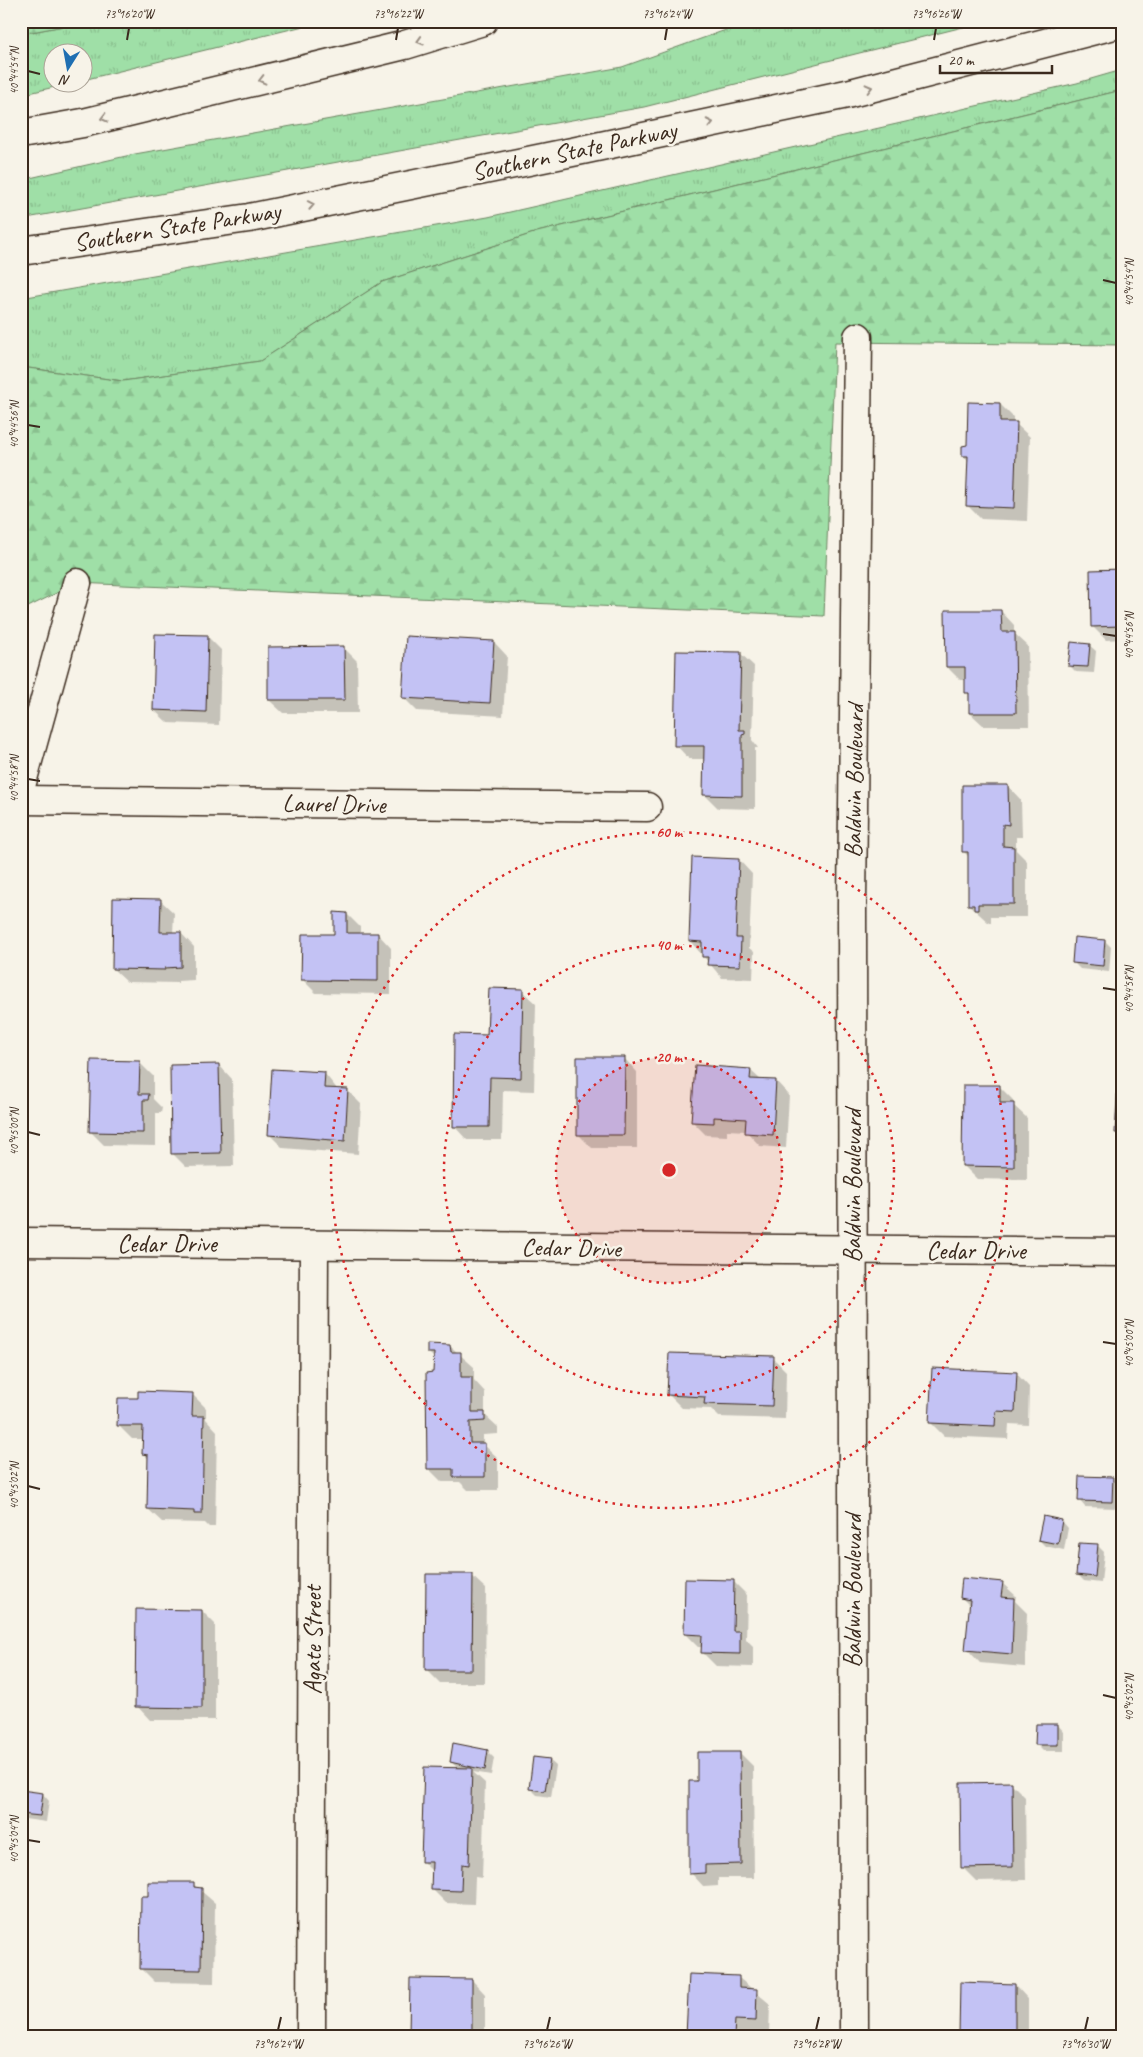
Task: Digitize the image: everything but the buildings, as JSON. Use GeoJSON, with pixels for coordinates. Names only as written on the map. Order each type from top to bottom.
{"type":"FeatureCollection","features":[{"type":"Feature","properties":{"kind":"main road"},"geometry":{"type":"LineString","coordinates":[[21,134],[82,123],[405,45],[483,21]]}},
{"type":"Feature","properties":{"kind":"main road","name":"Southern State Parkway"},"geometry":{"type":"LineString","coordinates":[[21,252],[249,218],[582,150],[846,94],[1122,23]]}},
{"type":"Feature","properties":{"kind":"main road","name":"Baldwin Boulevard"},"geometry":{"type":"LineString","coordinates":[[854,2036],[852,894],[858,337]]}},
{"type":"Feature","properties":{"kind":"main road"},"geometry":{"type":"LineString","coordinates":[[21,786],[77,583]]}},
{"type":"Feature","properties":{"kind":"main road","name":"Laurel Drive"},"geometry":{"type":"LineString","coordinates":[[21,800],[647,807]]}},
{"type":"Feature","properties":{"kind":"main road","name":"Cedar Drive"},"geometry":{"type":"LineString","coordinates":[[21,1242],[1122,1252]]}},
{"type":"Feature","properties":{"kind":"main road","name":"Agate Street"},"geometry":{"type":"LineString","coordinates":[[311,2036],[314,1245]]}},
{"type":"Feature","properties":{"kind":"green space"},"geometry":{"type":"Polygon","coordinates":[[[21,21],[90,21],[21,34],[21,21]]]}},
{"type":"Feature","properties":{"kind":"green space"},"geometry":{"type":"Polygon","coordinates":[[[90,21],[324,21],[92,78],[92,42],[42,42],[42,90],[21,95],[21,34],[90,21]]]}},
{"type":"Feature","properties":{"kind":"green space"},"geometry":{"type":"Polygon","coordinates":[[[751,21],[987,21],[644,107],[21,219],[21,180],[135,154],[622,67],[751,21]]]}},
{"type":"Feature","properties":{"kind":"green space"},"geometry":{"type":"Polygon","coordinates":[[[1122,70],[1122,90],[537,232],[382,282],[260,361],[123,381],[21,367],[21,298],[488,217],[1077,83],[1122,70]]]}},
{"type":"Feature","properties":{"kind":"green space"},"geometry":{"type":"Polygon","coordinates":[[[1122,90],[1122,345],[835,342],[824,616],[77,583],[26,608],[21,625],[21,367],[123,381],[260,361],[382,282],[537,232],[1122,90]]]}}]}
